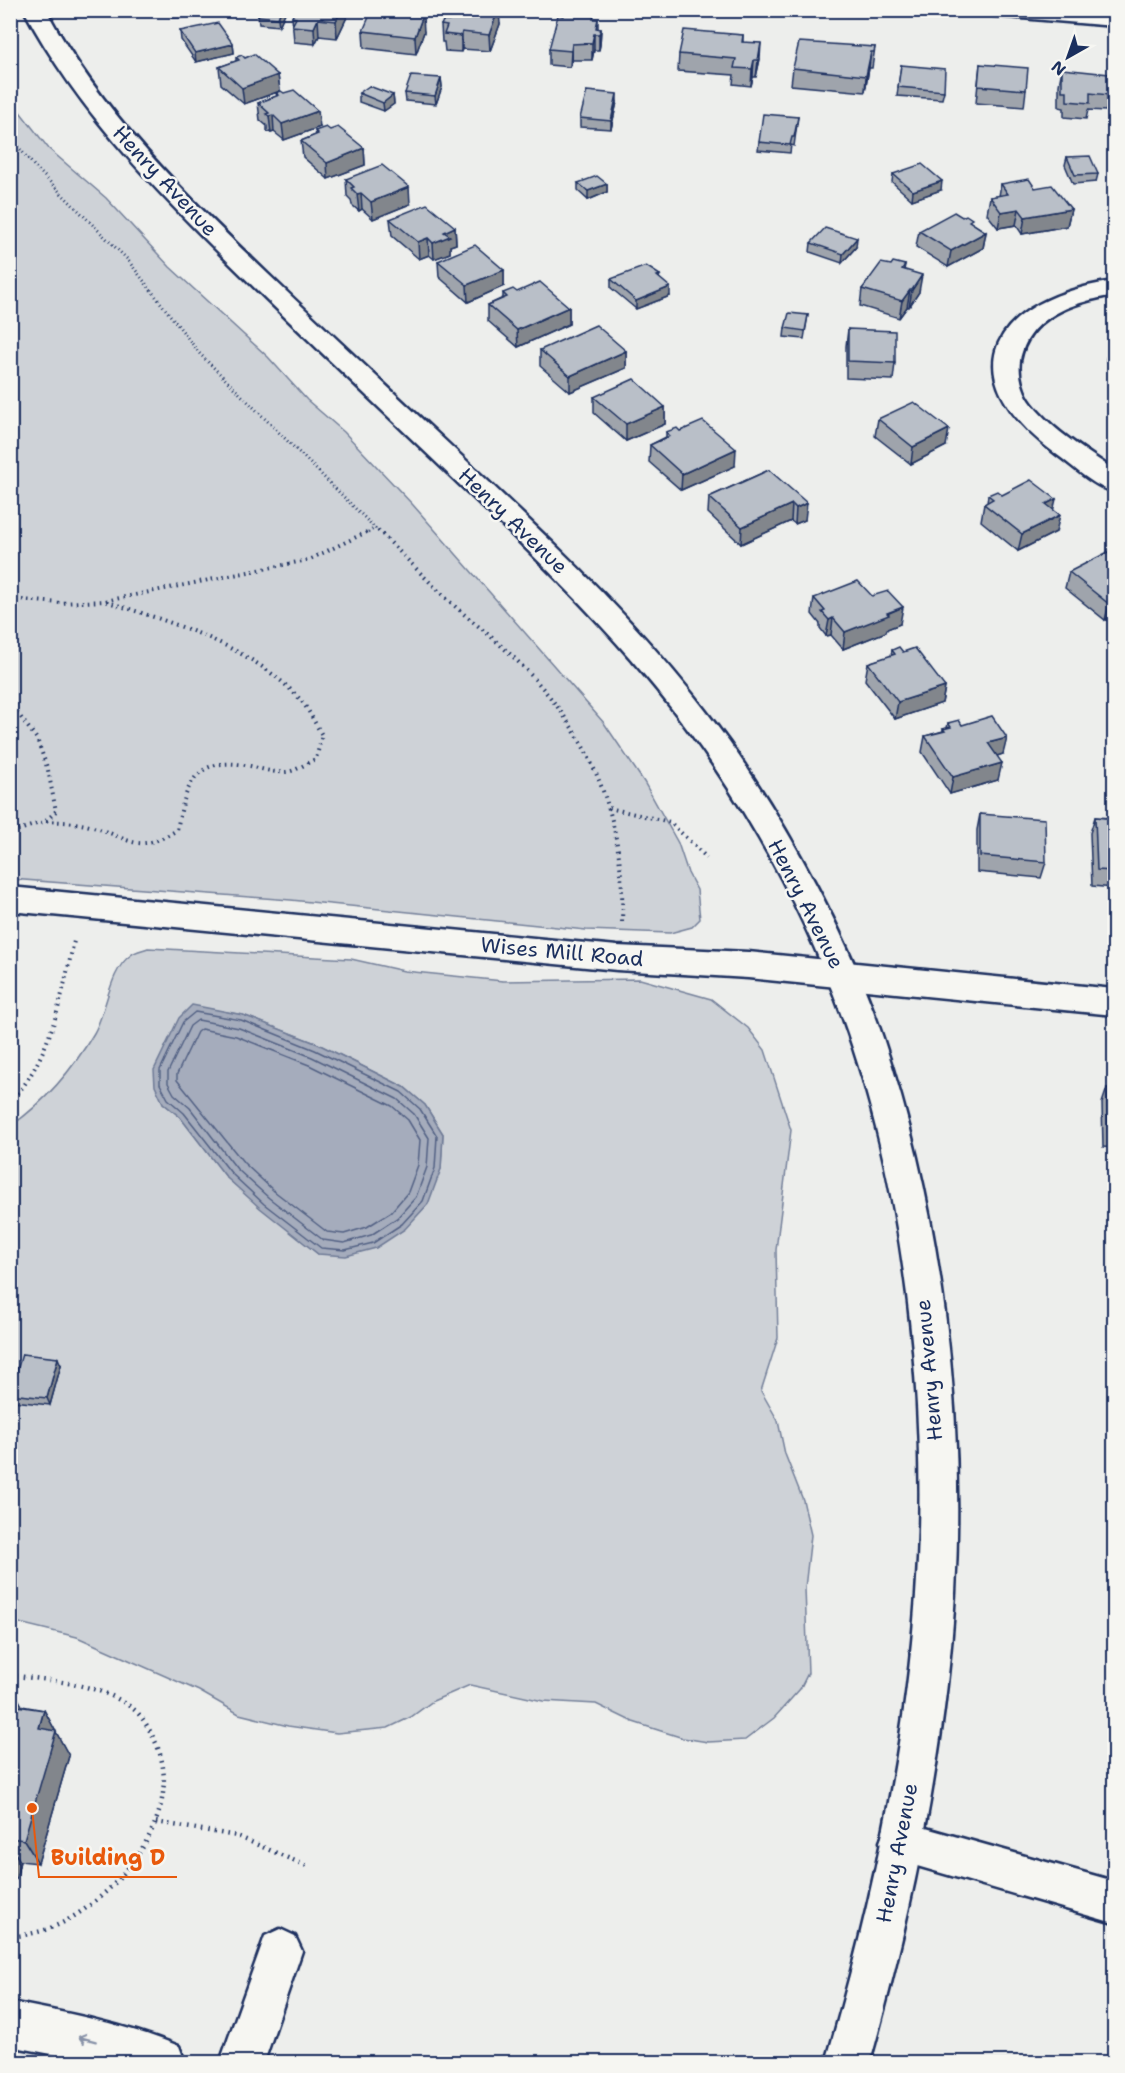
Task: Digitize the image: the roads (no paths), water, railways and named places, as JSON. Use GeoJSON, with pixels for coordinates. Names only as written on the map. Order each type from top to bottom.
{"type":"FeatureCollection","features":[{"type":"Feature","properties":{"kind":"main road","name":"Henry Avenue"},"geometry":{"type":"LineString","coordinates":[[35,10],[55,47],[79,82],[154,172],[283,302],[567,572],[621,627],[651,662],[710,738],[752,801],[813,911],[843,975],[868,1043],[894,1140],[911,1222],[933,1397],[937,1563],[920,1733],[901,1842],[861,2017],[848,2062]]}},
{"type":"Feature","properties":{"kind":"main road"},"geometry":{"type":"LineString","coordinates":[[996,10],[1114,20]]}},
{"type":"Feature","properties":{"kind":"main road"},"geometry":{"type":"LineString","coordinates":[[1114,288],[1073,297],[1048,307],[1033,318],[1013,340],[1007,364],[1011,391],[1022,408],[1037,423],[1114,483]]}},
{"type":"Feature","properties":{"kind":"main road","name":"Wises Mill Road"},"geometry":{"type":"LineString","coordinates":[[10,899],[620,958],[748,965],[1114,1002]]}},
{"type":"Feature","properties":{"kind":"main road"},"geometry":{"type":"LineString","coordinates":[[901,1842],[1114,1902]]}},
{"type":"Feature","properties":{"kind":"main road"},"geometry":{"type":"LineString","coordinates":[[242,2062],[280,1951]]}},
{"type":"Feature","properties":{"kind":"main road"},"geometry":{"type":"LineString","coordinates":[[10,2024],[85,2038],[163,2062]]}},
{"type":"Feature","properties":{"kind":"water"},"geometry":{"type":"Polygon","coordinates":[[[192,1005],[243,1015],[318,1044],[404,1087],[425,1105],[443,1134],[441,1169],[428,1204],[405,1229],[376,1248],[346,1256],[318,1254],[260,1208],[227,1178],[180,1117],[163,1103],[155,1086],[154,1070],[179,1018],[192,1005]]]}},
{"type":"Feature","properties":{"kind":"place","name":"Building D"},"geometry":{"type":"Point","coordinates":[32,1808]}}]}
